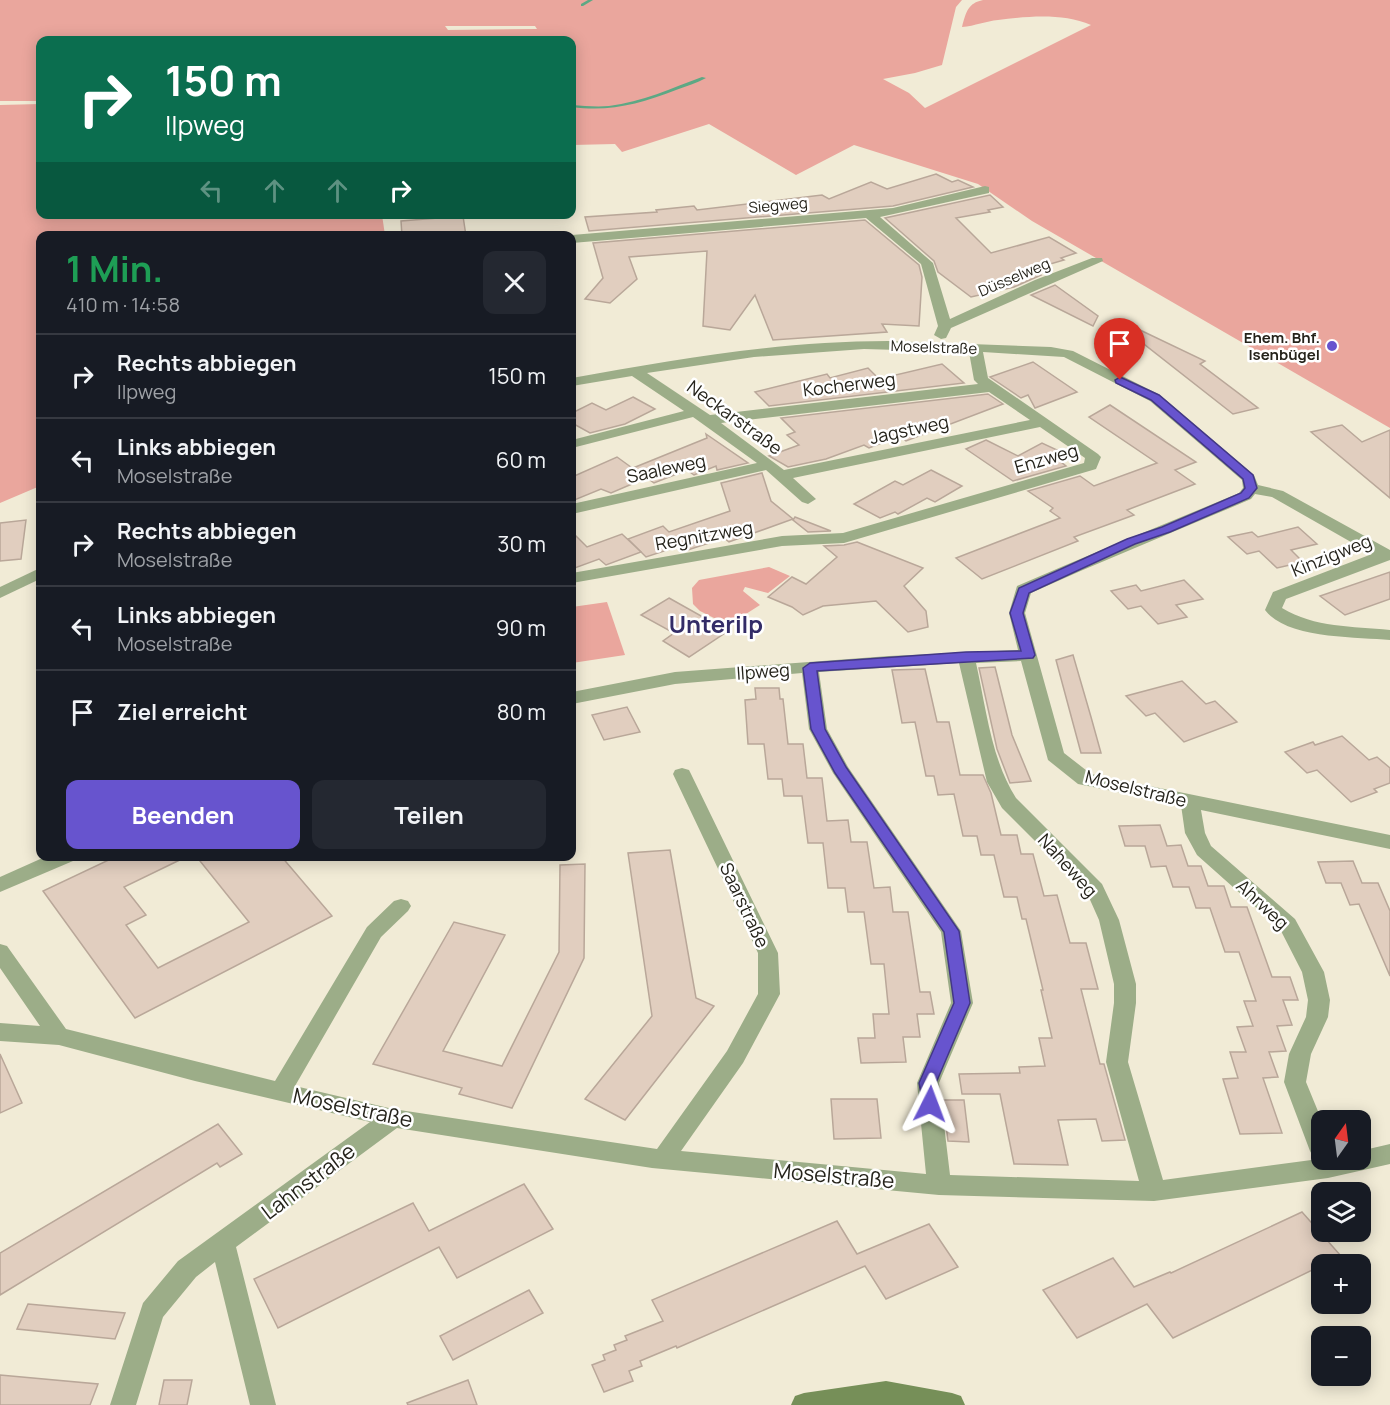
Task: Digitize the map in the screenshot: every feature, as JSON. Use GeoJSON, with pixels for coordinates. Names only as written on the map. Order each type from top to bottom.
{"type":"FeatureCollection","features":[{"type":"Feature","properties":{"kind":"main road"},"geometry":{"type":"LineString","coordinates":[[804,1405],[886,1393],[952,1405]]}},
{"type":"Feature","properties":{"kind":"street","name":"Siegweg"},"geometry":{"type":"LineString","coordinates":[[576,239],[893,212],[985,190]]}},
{"type":"Feature","properties":{"kind":"street"},"geometry":{"type":"LineString","coordinates":[[869,214],[927,263],[945,326],[936,347]]}},
{"type":"Feature","properties":{"kind":"street","name":"Düsselweg"},"geometry":{"type":"LineString","coordinates":[[945,326],[1040,283],[1097,261]]}},
{"type":"Feature","properties":{"kind":"street","name":"Moselstraße"},"geometry":{"type":"LineString","coordinates":[[576,381],[717,356],[765,351],[864,345],[936,347],[1051,351],[1068,354],[1155,398],[1249,478],[1251,488],[1245,496],[1166,530],[1131,542],[1023,590],[1017,613],[1055,756],[1085,779],[1389,845]]}},
{"type":"Feature","properties":{"kind":"street","name":"Enzweg"},"geometry":{"type":"LineString","coordinates":[[844,538],[1091,466],[1093,457],[981,380],[976,349]]}},
{"type":"Feature","properties":{"kind":"street","name":"Neckarstraße"},"geometry":{"type":"LineString","coordinates":[[634,371],[702,416],[783,475],[808,499]]}},
{"type":"Feature","properties":{"kind":"street","name":"Kocherweg"},"geometry":{"type":"LineString","coordinates":[[576,443],[702,416],[993,387]]}},
{"type":"Feature","properties":{"kind":"street","name":"Jagstweg"},"geometry":{"type":"LineString","coordinates":[[783,475],[1043,422]]}},
{"type":"Feature","properties":{"kind":"street","name":"Saaleweg"},"geometry":{"type":"LineString","coordinates":[[576,508],[769,465]]}},
{"type":"Feature","properties":{"kind":"street"},"geometry":{"type":"LineString","coordinates":[[1251,488],[1277,494],[1365,544],[1388,554]]}},
{"type":"Feature","properties":{"kind":"street","name":"Regnitzweg"},"geometry":{"type":"LineString","coordinates":[[576,578],[782,541],[844,538]]}},
{"type":"Feature","properties":{"kind":"street","name":"Kinzigweg"},"geometry":{"type":"LineString","coordinates":[[1388,554],[1279,596],[1273,610],[1294,623],[1304,626],[1390,635]]}},
{"type":"Feature","properties":{"kind":"street"},"geometry":{"type":"LineString","coordinates":[[0,593],[36,575]]}},
{"type":"Feature","properties":{"kind":"street","name":"Ilpweg"},"geometry":{"type":"LineString","coordinates":[[576,697],[675,678],[966,656],[1028,655]]}},
{"type":"Feature","properties":{"kind":"street","name":"Naheweg"},"geometry":{"type":"LineString","coordinates":[[966,656],[996,782],[1009,803],[1095,889],[1109,920],[1125,984],[1125,1003],[1117,1062],[1154,1191]]}},
{"type":"Feature","properties":{"kind":"street"},"geometry":{"type":"LineString","coordinates":[[810,668],[818,729],[840,769],[951,931],[962,1003],[928,1083],[939,1185]]}},
{"type":"Feature","properties":{"kind":"street","name":"Saarstraße"},"geometry":{"type":"LineString","coordinates":[[663,1158],[735,1057],[769,994],[768,953],[682,774]]}},
{"type":"Feature","properties":{"kind":"street","name":"Ahrweg"},"geometry":{"type":"LineString","coordinates":[[1190,801],[1195,832],[1204,850],[1288,924],[1313,972],[1320,1000],[1317,1017],[1300,1054],[1295,1082],[1311,1124]]}},
{"type":"Feature","properties":{"kind":"street"},"geometry":{"type":"LineString","coordinates":[[0,885],[55,861]]}},
{"type":"Feature","properties":{"kind":"street","name":"Moselstraße"},"geometry":{"type":"LineString","coordinates":[[281,1091],[374,932],[401,906]]}},
{"type":"Feature","properties":{"kind":"street"},"geometry":{"type":"LineString","coordinates":[[0,952],[59,1036]]}},
{"type":"Feature","properties":{"kind":"street","name":"Moselstraße"},"geometry":{"type":"LineString","coordinates":[[0,1032],[59,1036],[195,1072],[393,1118],[663,1158],[939,1185],[1154,1191],[1311,1163]]}},
{"type":"Feature","properties":{"kind":"street","name":"Lahnstraße"},"geometry":{"type":"LineString","coordinates":[[123,1405],[152,1311],[187,1269],[223,1245],[393,1118]]}},
{"type":"Feature","properties":{"kind":"street","name":"Moselstraße"},"geometry":{"type":"LineString","coordinates":[[1371,1156],[1390,1155]]}},
{"type":"Feature","properties":{"kind":"street"},"geometry":{"type":"LineString","coordinates":[[223,1245],[263,1405]]}},
{"type":"Feature","properties":{"kind":"shaded area"},"geometry":{"type":"Polygon","coordinates":[[[0,0],[962,0],[956,7],[942,65],[883,79],[909,93],[925,108],[1091,25],[1057,17],[1034,17],[962,27],[968,9],[974,3],[983,0],[1390,0],[1390,428],[1032,221],[978,184],[854,145],[796,175],[709,124],[622,152],[615,144],[576,145],[576,36],[36,36],[36,101],[0,101],[0,0]],[[445,26],[448,30],[537,29],[535,26],[445,26]]]}},
{"type":"Feature","properties":{"kind":"shaded area"},"geometry":{"type":"Polygon","coordinates":[[[36,104],[36,219],[383,219],[384,231],[36,231],[36,488],[0,503],[0,105],[36,104]]]}},
{"type":"Feature","properties":{"kind":"shaded area"},"geometry":{"type":"Polygon","coordinates":[[[769,567],[790,576],[768,593],[745,587],[743,591],[760,605],[735,621],[716,619],[700,611],[693,604],[692,588],[699,580],[769,567]]]}},
{"type":"Feature","properties":{"kind":"shaded area"},"geometry":{"type":"Polygon","coordinates":[[[607,602],[625,655],[576,662],[576,606],[607,602]]]}},
{"type":"Feature","properties":{"kind":"building"},"geometry":{"type":"Polygon","coordinates":[[[936,174],[952,182],[958,180],[973,187],[893,206],[589,231],[585,217],[657,212],[656,210],[694,206],[697,210],[822,195],[829,199],[871,182],[887,189],[936,174]]]}},
{"type":"Feature","properties":{"kind":"building"},"geometry":{"type":"Polygon","coordinates":[[[990,195],[1003,207],[988,210],[990,212],[956,218],[991,253],[1049,237],[1076,253],[1061,258],[1064,260],[1033,269],[1041,275],[1014,287],[971,297],[938,272],[934,261],[885,218],[990,195]]]}},
{"type":"Feature","properties":{"kind":"building"},"geometry":{"type":"Polygon","coordinates":[[[463,219],[465,231],[402,231],[401,221],[463,219]]]}},
{"type":"Feature","properties":{"kind":"building"},"geometry":{"type":"Polygon","coordinates":[[[865,220],[919,265],[922,277],[919,326],[882,324],[887,332],[773,340],[755,295],[730,330],[703,326],[707,251],[629,257],[637,279],[610,303],[585,299],[603,278],[593,243],[865,220]]]}},
{"type":"Feature","properties":{"kind":"building"},"geometry":{"type":"Polygon","coordinates":[[[1055,285],[1098,316],[1093,326],[1031,295],[1055,285]]]}},
{"type":"Feature","properties":{"kind":"building"},"geometry":{"type":"Polygon","coordinates":[[[1140,330],[1205,361],[1200,364],[1258,408],[1233,414],[1135,337],[1140,330]]]}},
{"type":"Feature","properties":{"kind":"building"},"geometry":{"type":"Polygon","coordinates":[[[1033,362],[1077,392],[1035,408],[1028,395],[1021,398],[990,377],[1033,362]]]}},
{"type":"Feature","properties":{"kind":"building"},"geometry":{"type":"Polygon","coordinates":[[[942,364],[964,383],[769,406],[755,392],[827,374],[830,378],[868,368],[879,379],[942,364]]]}},
{"type":"Feature","properties":{"kind":"building"},"geometry":{"type":"Polygon","coordinates":[[[988,394],[1003,404],[906,441],[900,436],[869,448],[864,445],[826,459],[788,467],[769,456],[799,445],[787,435],[795,432],[781,418],[988,394]]]}},
{"type":"Feature","properties":{"kind":"building"},"geometry":{"type":"Polygon","coordinates":[[[633,397],[655,409],[625,424],[590,433],[576,425],[576,411],[592,403],[606,410],[633,397]]]}},
{"type":"Feature","properties":{"kind":"building"},"geometry":{"type":"Polygon","coordinates":[[[1110,405],[1196,462],[1175,470],[1195,484],[1127,510],[1134,515],[1074,537],[1078,541],[982,579],[956,558],[1060,518],[1050,511],[1053,508],[1028,491],[1080,476],[1094,486],[1157,463],[1089,417],[1110,405]]]}},
{"type":"Feature","properties":{"kind":"building"},"geometry":{"type":"Polygon","coordinates":[[[1342,425],[1362,442],[1390,430],[1390,498],[1311,432],[1342,425]]]}},
{"type":"Feature","properties":{"kind":"building"},"geometry":{"type":"Polygon","coordinates":[[[706,434],[748,463],[717,470],[716,466],[694,475],[687,470],[654,483],[633,468],[707,438],[706,434]]]}},
{"type":"Feature","properties":{"kind":"building"},"geometry":{"type":"Polygon","coordinates":[[[986,440],[1018,456],[1042,443],[1070,456],[1061,462],[1066,466],[1013,481],[966,449],[986,440]]]}},
{"type":"Feature","properties":{"kind":"building"},"geometry":{"type":"Polygon","coordinates":[[[617,457],[646,478],[611,493],[601,489],[576,499],[576,475],[617,457]]]}},
{"type":"Feature","properties":{"kind":"building"},"geometry":{"type":"Polygon","coordinates":[[[931,470],[962,486],[935,502],[927,498],[898,514],[895,512],[880,518],[854,504],[895,481],[903,485],[931,470]]]}},
{"type":"Feature","properties":{"kind":"building"},"geometry":{"type":"Polygon","coordinates":[[[762,473],[771,501],[793,519],[729,542],[724,538],[688,550],[682,545],[646,557],[628,539],[663,526],[669,532],[730,511],[721,483],[762,473]]]}},
{"type":"Feature","properties":{"kind":"building"},"geometry":{"type":"Polygon","coordinates":[[[795,517],[831,531],[808,532],[793,520],[795,517]]]}},
{"type":"Feature","properties":{"kind":"building"},"geometry":{"type":"Polygon","coordinates":[[[26,520],[21,559],[0,561],[0,523],[26,520]]]}},
{"type":"Feature","properties":{"kind":"building"},"geometry":{"type":"Polygon","coordinates":[[[1298,527],[1317,544],[1291,550],[1303,562],[1277,568],[1259,551],[1247,554],[1228,537],[1252,532],[1258,537],[1298,527]]]}},
{"type":"Feature","properties":{"kind":"building"},"geometry":{"type":"Polygon","coordinates":[[[622,534],[641,552],[606,565],[599,559],[576,568],[576,536],[587,547],[622,534]]]}},
{"type":"Feature","properties":{"kind":"building"},"geometry":{"type":"Polygon","coordinates":[[[857,542],[923,568],[904,586],[926,611],[928,627],[908,632],[876,601],[823,606],[803,615],[792,607],[768,597],[792,577],[806,584],[837,557],[824,546],[857,542]]]}},
{"type":"Feature","properties":{"kind":"building"},"geometry":{"type":"Polygon","coordinates":[[[1390,572],[1390,599],[1345,615],[1320,596],[1390,572]]]}},
{"type":"Feature","properties":{"kind":"building"},"geometry":{"type":"Polygon","coordinates":[[[1184,580],[1203,599],[1176,605],[1187,617],[1158,624],[1141,606],[1128,609],[1111,591],[1136,585],[1141,591],[1184,580]]]}},
{"type":"Feature","properties":{"kind":"building"},"geometry":{"type":"Polygon","coordinates":[[[669,598],[728,631],[689,657],[663,641],[674,633],[641,615],[669,598]]]}},
{"type":"Feature","properties":{"kind":"building"},"geometry":{"type":"Polygon","coordinates":[[[1073,655],[1101,753],[1081,753],[1056,660],[1073,655]]]}},
{"type":"Feature","properties":{"kind":"building"},"geometry":{"type":"Polygon","coordinates":[[[995,667],[1012,735],[1031,781],[1010,783],[997,749],[979,668],[995,667]]]}},
{"type":"Feature","properties":{"kind":"building"},"geometry":{"type":"Polygon","coordinates":[[[925,669],[937,722],[949,722],[960,775],[983,775],[991,793],[1001,835],[1017,835],[1021,854],[1033,854],[1044,896],[1057,895],[1070,943],[1086,943],[1098,989],[1081,989],[1100,1064],[1104,1064],[1125,1140],[1102,1141],[1096,1119],[1058,1120],[1068,1165],[1014,1164],[1000,1094],[962,1094],[959,1074],[1020,1073],[1019,1067],[1045,1066],[1039,1038],[1052,1038],[1026,919],[1022,919],[1017,897],[1004,897],[994,855],[981,855],[977,836],[963,836],[954,794],[938,795],[934,776],[926,776],[915,722],[902,723],[892,670],[925,669]]]}},
{"type":"Feature","properties":{"kind":"building"},"geometry":{"type":"Polygon","coordinates":[[[1182,681],[1206,704],[1215,701],[1237,722],[1184,742],[1155,713],[1146,716],[1126,696],[1182,681]]]}},
{"type":"Feature","properties":{"kind":"building"},"geometry":{"type":"Polygon","coordinates":[[[755,688],[779,688],[780,699],[783,699],[788,744],[803,744],[807,778],[822,778],[827,821],[848,820],[851,842],[867,842],[874,888],[890,887],[893,912],[908,912],[920,992],[930,992],[934,1014],[917,1014],[920,1037],[903,1037],[906,1062],[861,1063],[858,1038],[875,1038],[873,1014],[889,1014],[884,964],[871,964],[864,912],[848,912],[845,888],[828,888],[823,843],[808,843],[802,796],[784,796],[782,779],[768,779],[764,744],[748,744],[745,700],[756,699],[755,688]]]}},
{"type":"Feature","properties":{"kind":"building"},"geometry":{"type":"Polygon","coordinates":[[[627,707],[640,732],[604,740],[592,715],[627,707]]]}},
{"type":"Feature","properties":{"kind":"building"},"geometry":{"type":"Polygon","coordinates":[[[1342,736],[1369,760],[1377,757],[1390,768],[1390,783],[1374,789],[1377,792],[1351,802],[1317,770],[1307,773],[1285,752],[1313,742],[1315,745],[1342,736]]]}},
{"type":"Feature","properties":{"kind":"building"},"geometry":{"type":"Polygon","coordinates":[[[1160,825],[1167,846],[1181,845],[1188,866],[1201,866],[1208,886],[1224,886],[1231,907],[1247,907],[1272,977],[1290,977],[1298,1000],[1283,1000],[1292,1025],[1277,1026],[1286,1051],[1269,1052],[1278,1077],[1263,1078],[1282,1133],[1240,1134],[1223,1079],[1238,1078],[1230,1052],[1246,1052],[1237,1027],[1253,1026],[1244,1001],[1256,1001],[1239,952],[1225,952],[1210,908],[1196,908],[1189,887],[1173,887],[1166,866],[1151,867],[1145,846],[1125,846],[1119,826],[1160,825]]]}},
{"type":"Feature","properties":{"kind":"building"},"geometry":{"type":"Polygon","coordinates":[[[670,850],[696,998],[714,1006],[625,1120],[585,1099],[652,1016],[628,853],[670,850]]]}},
{"type":"Feature","properties":{"kind":"building"},"geometry":{"type":"Polygon","coordinates":[[[106,861],[178,861],[124,887],[146,915],[126,925],[158,968],[249,922],[200,861],[285,861],[332,916],[135,1018],[43,891],[106,861]]]}},
{"type":"Feature","properties":{"kind":"building"},"geometry":{"type":"Polygon","coordinates":[[[1353,861],[1362,883],[1378,883],[1390,911],[1390,976],[1359,904],[1350,905],[1341,883],[1326,883],[1318,862],[1353,861]]]}},
{"type":"Feature","properties":{"kind":"building"},"geometry":{"type":"Polygon","coordinates":[[[585,864],[584,958],[512,1108],[459,1094],[462,1088],[373,1064],[454,922],[505,935],[443,1051],[502,1066],[559,952],[560,865],[585,864]]]}},
{"type":"Feature","properties":{"kind":"building"},"geometry":{"type":"Polygon","coordinates":[[[0,1054],[22,1103],[0,1113],[0,1054]]]}},
{"type":"Feature","properties":{"kind":"building"},"geometry":{"type":"Polygon","coordinates":[[[831,1099],[877,1099],[881,1138],[834,1139],[831,1099]]]}},
{"type":"Feature","properties":{"kind":"building"},"geometry":{"type":"Polygon","coordinates":[[[943,1100],[964,1100],[969,1142],[948,1141],[943,1100]]]}},
{"type":"Feature","properties":{"kind":"building"},"geometry":{"type":"Polygon","coordinates":[[[218,1124],[242,1154],[220,1167],[217,1163],[0,1295],[0,1253],[218,1124]]]}},
{"type":"Feature","properties":{"kind":"building"},"geometry":{"type":"Polygon","coordinates":[[[524,1184],[553,1229],[457,1278],[439,1247],[278,1328],[254,1279],[413,1203],[429,1231],[524,1184]]]}},
{"type":"Feature","properties":{"kind":"building"},"geometry":{"type":"Polygon","coordinates":[[[1302,1212],[1311,1222],[1311,1242],[1329,1242],[1339,1254],[1311,1254],[1311,1271],[1173,1338],[1147,1304],[1077,1338],[1043,1290],[1113,1258],[1134,1287],[1171,1273],[1302,1212]]]}},
{"type":"Feature","properties":{"kind":"building"},"geometry":{"type":"Polygon","coordinates":[[[837,1221],[857,1254],[929,1224],[958,1267],[886,1299],[865,1266],[677,1348],[676,1346],[640,1361],[642,1366],[629,1371],[633,1381],[604,1392],[592,1365],[605,1360],[603,1355],[616,1350],[614,1345],[627,1340],[625,1336],[663,1321],[652,1300],[837,1221]]]}},
{"type":"Feature","properties":{"kind":"building"},"geometry":{"type":"Polygon","coordinates":[[[529,1290],[543,1313],[453,1360],[440,1336],[529,1290]]]}},
{"type":"Feature","properties":{"kind":"building"},"geometry":{"type":"Polygon","coordinates":[[[28,1304],[125,1313],[115,1339],[17,1329],[28,1304]]]}},
{"type":"Feature","properties":{"kind":"building"},"geometry":{"type":"Polygon","coordinates":[[[0,1375],[98,1384],[90,1405],[0,1405],[0,1375]]]}},
{"type":"Feature","properties":{"kind":"building"},"geometry":{"type":"Polygon","coordinates":[[[164,1380],[192,1380],[187,1405],[159,1405],[164,1380]]]}},
{"type":"Feature","properties":{"kind":"building"},"geometry":{"type":"Polygon","coordinates":[[[468,1380],[477,1405],[408,1405],[407,1403],[468,1380]]]}},
{"type":"Feature","properties":{"kind":"waterway"},"geometry":{"type":"LineString","coordinates":[[582,5],[591,0]]}},
{"type":"Feature","properties":{"kind":"waterway"},"geometry":{"type":"LineString","coordinates":[[576,106],[590,108],[624,105],[704,78]]}},
{"type":"Feature","properties":{"kind":"place","name":"Ehem. Bhf. Isenbügel"},"geometry":{"type":"Point","coordinates":[1332,346]}},
{"type":"Feature","properties":{"kind":"district","name":"Unterilp"},"geometry":{"type":"Point","coordinates":[716,623]}},
{"type":"Feature","properties":{"kind":"route"},"geometry":{"type":"LineString","coordinates":[[930,1104],[928,1083],[962,1003],[951,931],[917,878],[840,769],[818,729],[810,668],[966,656],[1028,655],[1017,613],[1023,590],[1131,542],[1166,530],[1245,496],[1251,488],[1249,478],[1218,449],[1155,398],[1120,380]]}}]}
